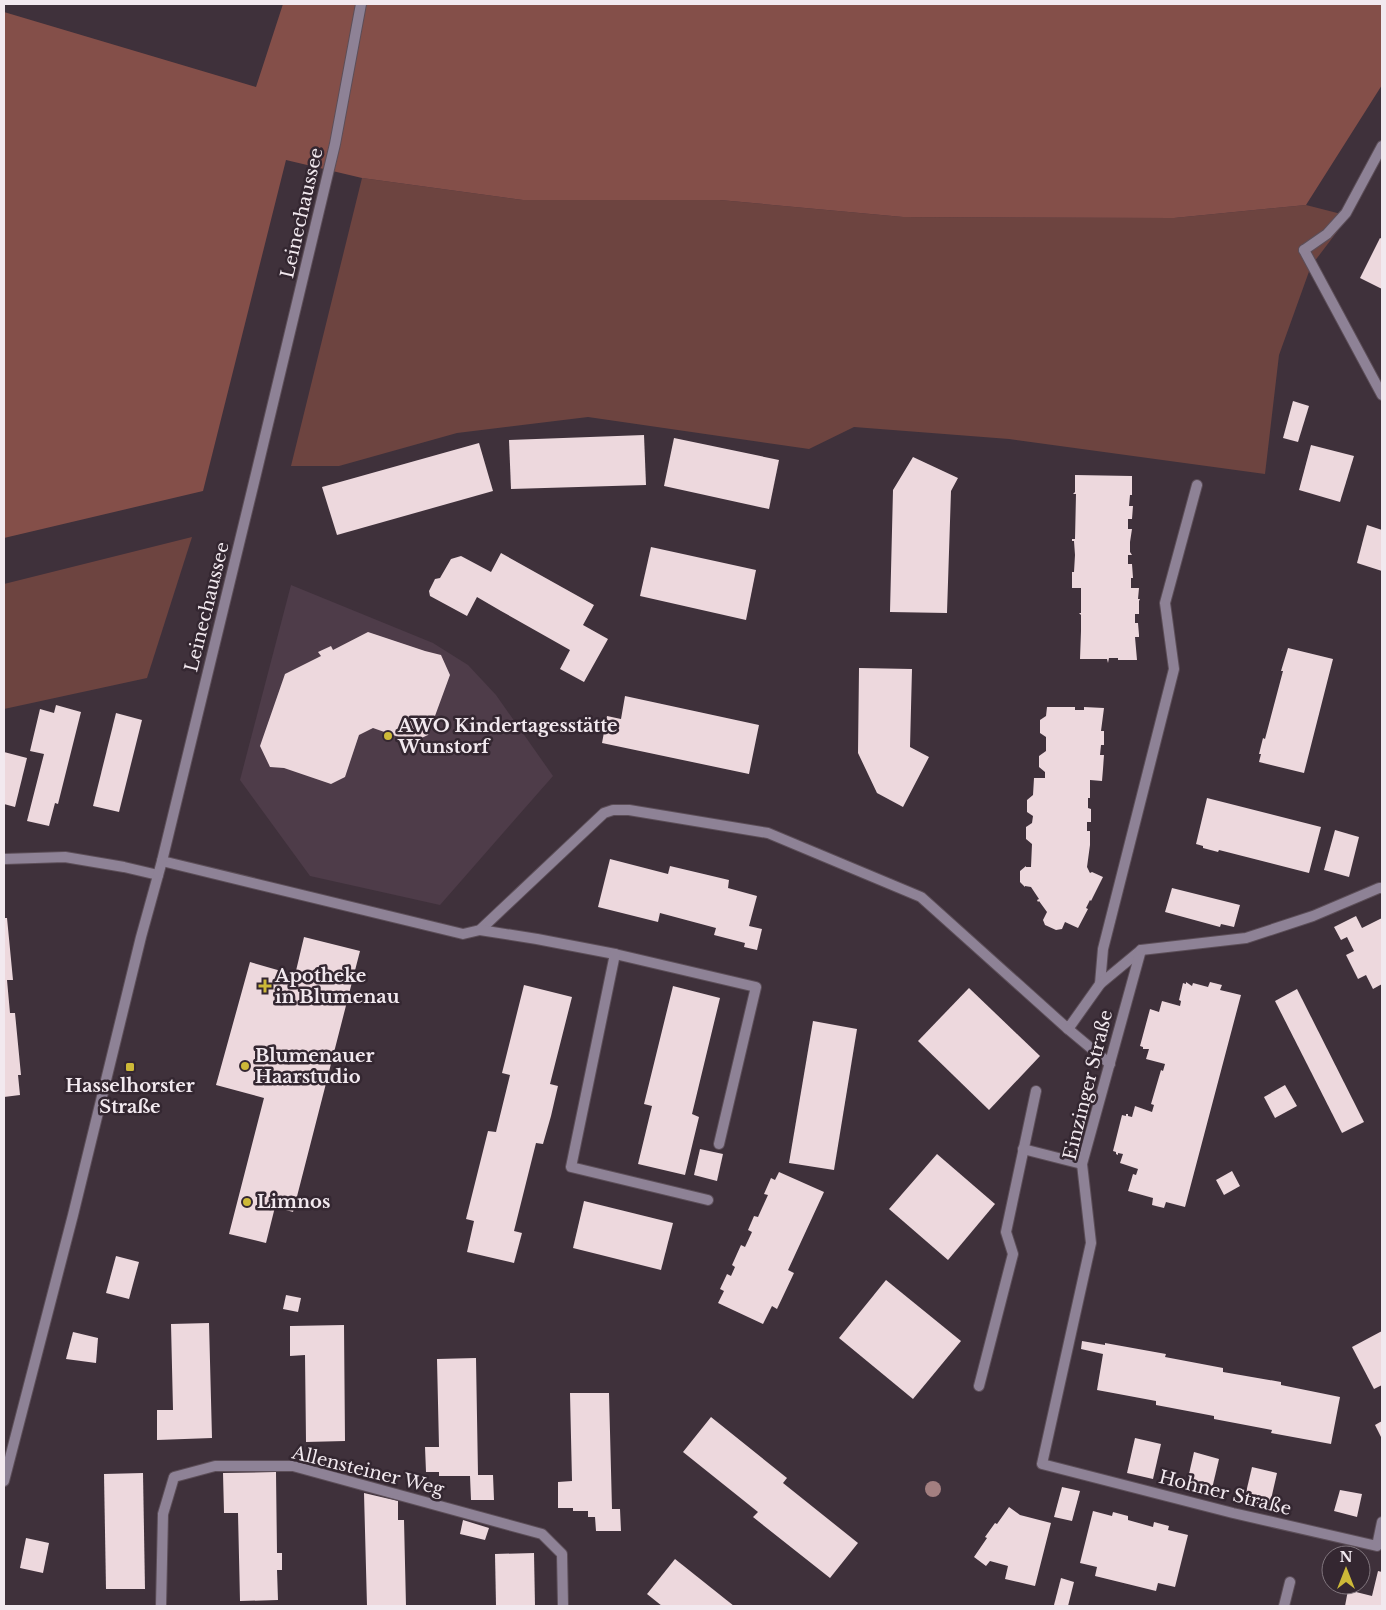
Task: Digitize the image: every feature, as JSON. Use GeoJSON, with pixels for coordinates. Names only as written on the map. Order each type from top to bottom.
{"type":"FeatureCollection","features":[{"type":"Feature","properties":{"kind":"street","name":"Leinechaussee"},"geometry":{"type":"LineString","coordinates":[[4,1481],[162,861],[335,144],[361,4]]}},
{"type":"Feature","properties":{"kind":"street"},"geometry":{"type":"LineString","coordinates":[[1382,146],[1346,213],[1327,234],[1304,250],[1382,395]]}},
{"type":"Feature","properties":{"kind":"street"},"geometry":{"type":"LineString","coordinates":[[1100,984],[1103,949],[1174,669],[1165,603],[1197,485]]}},
{"type":"Feature","properties":{"kind":"street"},"geometry":{"type":"LineString","coordinates":[[480,930],[604,813],[613,810],[629,810],[768,832],[921,897],[1110,1064]]}},
{"type":"Feature","properties":{"kind":"street"},"geometry":{"type":"LineString","coordinates":[[4,859],[65,858],[124,867],[158,875]]}},
{"type":"Feature","properties":{"kind":"street"},"geometry":{"type":"LineString","coordinates":[[162,861],[463,934],[480,930],[537,939],[615,954],[756,987],[719,1144]]}},
{"type":"Feature","properties":{"kind":"street"},"geometry":{"type":"LineString","coordinates":[[1068,1028],[1100,984],[1141,950],[1246,938],[1313,916],[1382,888]]}},
{"type":"Feature","properties":{"kind":"street","name":"Einzinger Straße"},"geometry":{"type":"LineString","coordinates":[[1042,1464],[1091,1243],[1082,1164],[1141,950]]}},
{"type":"Feature","properties":{"kind":"street"},"geometry":{"type":"LineString","coordinates":[[615,954],[571,1167],[708,1200]]}},
{"type":"Feature","properties":{"kind":"street"},"geometry":{"type":"LineString","coordinates":[[979,1386],[1013,1254],[1006,1232],[1036,1091]]}},
{"type":"Feature","properties":{"kind":"street"},"geometry":{"type":"LineString","coordinates":[[1023,1149],[1082,1164]]}},
{"type":"Feature","properties":{"kind":"street","name":"Hohner Straße"},"geometry":{"type":"LineString","coordinates":[[1042,1464],[1233,1513],[1376,1546],[1382,1522]]}},
{"type":"Feature","properties":{"kind":"street","name":"Allensteiner Weg"},"geometry":{"type":"LineString","coordinates":[[161,1606],[163,1514],[174,1477],[215,1466],[293,1466],[542,1534],[562,1554],[563,1606]]}},
{"type":"Feature","properties":{"kind":"street"},"geometry":{"type":"LineString","coordinates":[[1284,1606],[1290,1582]]}},
{"type":"Feature","properties":{"kind":"shaded area"},"geometry":{"type":"Polygon","coordinates":[[[283,4],[1382,4],[1382,85],[1306,205],[1174,218],[903,217],[720,200],[523,200],[362,178],[286,160],[203,491],[4,538],[4,12],[256,87],[283,4]]]}},
{"type":"Feature","properties":{"kind":"shaded area"},"geometry":{"type":"Polygon","coordinates":[[[362,178],[523,200],[720,200],[903,217],[1174,218],[1306,205],[1349,216],[1311,266],[1279,355],[1265,474],[1009,439],[854,427],[809,449],[588,417],[457,433],[339,466],[291,466],[362,178]]]}},
{"type":"Feature","properties":{"kind":"shaded area"},"geometry":{"type":"Polygon","coordinates":[[[192,537],[147,678],[4,709],[4,584],[192,537]]]}},
{"type":"Feature","properties":{"kind":"shaded area","name":"AWO Kindertagesstätte Wunstorf"},"geometry":{"type":"Polygon","coordinates":[[[291,585],[433,643],[468,665],[496,695],[553,776],[440,905],[310,876],[240,780],[291,585]]]}},
{"type":"Feature","properties":{"kind":"building"},"geometry":{"type":"Polygon","coordinates":[[[1380,238],[1382,239],[1382,289],[1360,278],[1380,238]]]}},
{"type":"Feature","properties":{"kind":"building"},"geometry":{"type":"Polygon","coordinates":[[[1293,401],[1309,406],[1298,442],[1283,438],[1293,401]]]}},
{"type":"Feature","properties":{"kind":"building"},"geometry":{"type":"Polygon","coordinates":[[[644,435],[646,485],[511,489],[509,440],[644,435]]]}},
{"type":"Feature","properties":{"kind":"building"},"geometry":{"type":"Polygon","coordinates":[[[674,438],[779,460],[769,509],[664,486],[674,438]]]}},
{"type":"Feature","properties":{"kind":"building"},"geometry":{"type":"Polygon","coordinates":[[[479,443],[493,491],[337,535],[322,487],[479,443]]]}},
{"type":"Feature","properties":{"kind":"building"},"geometry":{"type":"Polygon","coordinates":[[[1311,445],[1354,456],[1340,502],[1299,490],[1311,445]]]}},
{"type":"Feature","properties":{"kind":"building"},"geometry":{"type":"Polygon","coordinates":[[[913,457],[958,478],[951,491],[947,613],[890,612],[893,490],[913,457]]]}},
{"type":"Feature","properties":{"kind":"building"},"geometry":{"type":"Polygon","coordinates":[[[1075,475],[1132,476],[1132,495],[1130,495],[1129,506],[1133,506],[1132,519],[1128,519],[1128,529],[1132,529],[1130,552],[1132,555],[1128,555],[1128,564],[1132,564],[1133,578],[1131,578],[1131,588],[1139,588],[1139,614],[1135,614],[1135,623],[1138,623],[1139,635],[1139,637],[1135,637],[1137,660],[1109,658],[1108,663],[1107,659],[1080,659],[1081,615],[1079,613],[1081,613],[1081,588],[1072,588],[1075,555],[1074,541],[1072,539],[1075,539],[1076,494],[1073,494],[1075,492],[1075,475]]]}},
{"type":"Feature","properties":{"kind":"building"},"geometry":{"type":"Polygon","coordinates":[[[1367,525],[1382,530],[1382,571],[1357,563],[1367,525]]]}},
{"type":"Feature","properties":{"kind":"building"},"geometry":{"type":"Polygon","coordinates":[[[651,547],[756,570],[746,620],[640,596],[651,547]]]}},
{"type":"Feature","properties":{"kind":"building"},"geometry":{"type":"Polygon","coordinates":[[[501,553],[594,605],[583,625],[608,639],[584,682],[560,669],[570,650],[477,597],[467,616],[430,596],[429,591],[435,579],[440,578],[451,559],[461,556],[491,572],[501,553]]]}},
{"type":"Feature","properties":{"kind":"building"},"geometry":{"type":"Polygon","coordinates":[[[368,632],[441,655],[450,675],[428,735],[413,742],[373,728],[359,735],[345,777],[331,784],[284,768],[270,767],[260,746],[285,674],[321,656],[318,652],[331,646],[333,650],[368,632]]]}},
{"type":"Feature","properties":{"kind":"building"},"geometry":{"type":"Polygon","coordinates":[[[1288,648],[1333,659],[1304,773],[1259,762],[1263,738],[1265,739],[1288,648]]]}},
{"type":"Feature","properties":{"kind":"building"},"geometry":{"type":"Polygon","coordinates":[[[859,668],[912,669],[910,747],[929,757],[903,807],[877,793],[858,753],[859,668]]]}},
{"type":"Feature","properties":{"kind":"building"},"geometry":{"type":"Polygon","coordinates":[[[625,696],[759,725],[749,774],[602,743],[607,716],[621,719],[625,696]]]}},
{"type":"Feature","properties":{"kind":"building"},"geometry":{"type":"Polygon","coordinates":[[[56,705],[81,712],[58,804],[55,803],[49,826],[27,821],[44,754],[30,751],[40,709],[54,713],[56,705]]]}},
{"type":"Feature","properties":{"kind":"building"},"geometry":{"type":"Polygon","coordinates":[[[1047,707],[1075,707],[1075,710],[1084,710],[1084,707],[1104,708],[1101,731],[1104,731],[1104,745],[1101,745],[1100,755],[1104,755],[1102,781],[1090,780],[1088,808],[1091,809],[1091,822],[1087,822],[1087,831],[1090,831],[1090,845],[1087,867],[1090,873],[1092,872],[1103,877],[1086,908],[1088,909],[1078,928],[1065,922],[1062,929],[1056,930],[1045,925],[1043,920],[1047,912],[1038,902],[1037,900],[1039,899],[1031,887],[1025,887],[1020,882],[1020,871],[1026,866],[1031,867],[1032,844],[1026,839],[1026,827],[1032,823],[1033,816],[1027,812],[1027,800],[1033,795],[1034,778],[1045,778],[1045,772],[1039,767],[1039,756],[1046,751],[1046,737],[1040,733],[1040,720],[1046,716],[1047,707]]]}},
{"type":"Feature","properties":{"kind":"building"},"geometry":{"type":"Polygon","coordinates":[[[116,713],[142,720],[119,812],[93,806],[116,713]]]}},
{"type":"Feature","properties":{"kind":"building"},"geometry":{"type":"Polygon","coordinates":[[[4,752],[27,758],[15,807],[4,804],[4,752]]]}},
{"type":"Feature","properties":{"kind":"building"},"geometry":{"type":"Polygon","coordinates":[[[1207,798],[1321,827],[1309,873],[1219,850],[1218,852],[1196,844],[1207,798]]]}},
{"type":"Feature","properties":{"kind":"building"},"geometry":{"type":"Polygon","coordinates":[[[1335,830],[1359,837],[1349,877],[1324,870],[1335,830]]]}},
{"type":"Feature","properties":{"kind":"building"},"geometry":{"type":"Polygon","coordinates":[[[610,859],[668,874],[670,866],[729,880],[728,888],[757,896],[749,926],[762,929],[757,950],[744,947],[745,943],[714,935],[716,928],[660,913],[658,922],[598,907],[610,859]]]}},
{"type":"Feature","properties":{"kind":"building"},"geometry":{"type":"Polygon","coordinates":[[[1172,888],[1240,905],[1234,927],[1221,924],[1220,927],[1165,912],[1172,888]]]}},
{"type":"Feature","properties":{"kind":"building"},"geometry":{"type":"Polygon","coordinates":[[[1356,916],[1362,928],[1382,918],[1382,984],[1373,989],[1366,975],[1358,979],[1346,955],[1354,951],[1347,937],[1341,940],[1334,927],[1356,916]]]}},
{"type":"Feature","properties":{"kind":"building"},"geometry":{"type":"Polygon","coordinates":[[[4,918],[7,918],[13,980],[7,980],[10,1013],[15,1013],[21,1075],[18,1075],[20,1095],[4,1097],[4,918]]]}},
{"type":"Feature","properties":{"kind":"building"},"geometry":{"type":"Polygon","coordinates":[[[304,937],[360,951],[293,1212],[275,1207],[266,1243],[229,1234],[264,1098],[216,1085],[250,962],[295,975],[304,937]]]}},
{"type":"Feature","properties":{"kind":"building"},"geometry":{"type":"Polygon","coordinates":[[[1186,982],[1192,986],[1193,983],[1208,987],[1210,982],[1222,985],[1220,990],[1241,995],[1185,1207],[1166,1202],[1164,1208],[1152,1205],[1153,1198],[1128,1191],[1133,1174],[1136,1175],[1138,1169],[1120,1163],[1123,1154],[1118,1153],[1118,1155],[1113,1151],[1122,1115],[1126,1116],[1128,1114],[1128,1116],[1132,1117],[1135,1106],[1152,1112],[1154,1105],[1151,1104],[1161,1070],[1163,1071],[1165,1064],[1146,1059],[1149,1049],[1143,1049],[1140,1046],[1150,1009],[1159,1012],[1162,1001],[1180,1006],[1181,1001],[1179,1000],[1183,983],[1186,984],[1186,982]]]}},
{"type":"Feature","properties":{"kind":"building"},"geometry":{"type":"Polygon","coordinates":[[[524,985],[572,997],[550,1084],[558,1086],[551,1116],[543,1144],[536,1143],[514,1231],[522,1233],[514,1263],[467,1252],[474,1221],[466,1219],[488,1131],[496,1132],[510,1075],[502,1073],[524,985]]]}},
{"type":"Feature","properties":{"kind":"building"},"geometry":{"type":"Polygon","coordinates":[[[673,986],[720,998],[692,1114],[699,1117],[685,1175],[638,1164],[652,1106],[644,1104],[673,986]]]}},
{"type":"Feature","properties":{"kind":"building"},"geometry":{"type":"Polygon","coordinates":[[[969,988],[1040,1056],[989,1110],[918,1041],[969,988]]]}},
{"type":"Feature","properties":{"kind":"building"},"geometry":{"type":"Polygon","coordinates":[[[1297,989],[1364,1122],[1342,1133],[1275,1001],[1297,989]]]}},
{"type":"Feature","properties":{"kind":"building"},"geometry":{"type":"Polygon","coordinates":[[[813,1021],[857,1029],[834,1170],[789,1163],[813,1021]]]}},
{"type":"Feature","properties":{"kind":"building"},"geometry":{"type":"Polygon","coordinates":[[[1285,1085],[1297,1106],[1275,1118],[1264,1097],[1285,1085]]]}},
{"type":"Feature","properties":{"kind":"building"},"geometry":{"type":"Polygon","coordinates":[[[700,1149],[723,1154],[717,1181],[694,1175],[700,1149]]]}},
{"type":"Feature","properties":{"kind":"building"},"geometry":{"type":"Polygon","coordinates":[[[937,1154],[995,1204],[948,1260],[889,1209],[937,1154]]]}},
{"type":"Feature","properties":{"kind":"building"},"geometry":{"type":"Polygon","coordinates":[[[1232,1171],[1240,1186],[1224,1195],[1216,1180],[1232,1171]]]}},
{"type":"Feature","properties":{"kind":"building"},"geometry":{"type":"Polygon","coordinates":[[[779,1172],[824,1192],[788,1270],[794,1273],[777,1309],[772,1306],[763,1324],[718,1303],[724,1291],[720,1289],[727,1274],[731,1276],[735,1267],[732,1265],[741,1245],[745,1247],[752,1232],[748,1230],[754,1216],[758,1217],[768,1195],[764,1194],[771,1178],[775,1180],[779,1172]]]}},
{"type":"Feature","properties":{"kind":"building"},"geometry":{"type":"Polygon","coordinates":[[[584,1201],[673,1223],[661,1270],[573,1248],[584,1201]]]}},
{"type":"Feature","properties":{"kind":"building"},"geometry":{"type":"Polygon","coordinates":[[[116,1256],[139,1262],[129,1299],[106,1293],[116,1256]]]}},
{"type":"Feature","properties":{"kind":"building"},"geometry":{"type":"Polygon","coordinates":[[[886,1280],[961,1341],[913,1399],[839,1338],[886,1280]]]}},
{"type":"Feature","properties":{"kind":"building"},"geometry":{"type":"Polygon","coordinates":[[[286,1295],[301,1298],[298,1312],[283,1309],[286,1295]]]}},
{"type":"Feature","properties":{"kind":"building"},"geometry":{"type":"Polygon","coordinates":[[[209,1323],[212,1438],[157,1440],[157,1410],[173,1410],[171,1324],[209,1323]]]}},
{"type":"Feature","properties":{"kind":"building"},"geometry":{"type":"Polygon","coordinates":[[[344,1325],[345,1441],[306,1442],[305,1355],[290,1356],[290,1326],[344,1325]]]}},
{"type":"Feature","properties":{"kind":"building"},"geometry":{"type":"Polygon","coordinates":[[[1382,1331],[1382,1385],[1374,1389],[1352,1347],[1382,1331]]]}},
{"type":"Feature","properties":{"kind":"building"},"geometry":{"type":"Polygon","coordinates":[[[73,1332],[98,1338],[96,1363],[66,1359],[73,1332]]]}},
{"type":"Feature","properties":{"kind":"building"},"geometry":{"type":"Polygon","coordinates":[[[1082,1341],[1105,1345],[1105,1343],[1166,1354],[1165,1357],[1223,1368],[1223,1372],[1281,1382],[1281,1385],[1340,1397],[1331,1444],[1271,1433],[1272,1430],[1156,1405],[1156,1401],[1097,1390],[1103,1354],[1081,1349],[1082,1341]]]}},
{"type":"Feature","properties":{"kind":"building"},"geometry":{"type":"Polygon","coordinates":[[[476,1358],[478,1475],[493,1475],[494,1500],[471,1500],[470,1476],[439,1476],[439,1472],[426,1472],[425,1447],[439,1447],[437,1359],[476,1358]]]}},
{"type":"Feature","properties":{"kind":"building"},"geometry":{"type":"Polygon","coordinates":[[[570,1393],[609,1393],[612,1509],[620,1509],[621,1531],[596,1531],[595,1517],[588,1517],[588,1511],[558,1508],[558,1482],[572,1481],[570,1393]]]}},
{"type":"Feature","properties":{"kind":"building"},"geometry":{"type":"Polygon","coordinates":[[[711,1417],[787,1478],[783,1483],[858,1543],[830,1578],[753,1517],[758,1512],[683,1452],[711,1417]]]}},
{"type":"Feature","properties":{"kind":"building"},"geometry":{"type":"Polygon","coordinates":[[[1382,1421],[1382,1439],[1375,1425],[1382,1421]]]}},
{"type":"Feature","properties":{"kind":"building"},"geometry":{"type":"Polygon","coordinates":[[[1135,1438],[1161,1444],[1153,1479],[1127,1473],[1135,1438]]]}},
{"type":"Feature","properties":{"kind":"building"},"geometry":{"type":"Polygon","coordinates":[[[1194,1452],[1219,1459],[1211,1493],[1186,1487],[1194,1452]]]}},
{"type":"Feature","properties":{"kind":"building"},"geometry":{"type":"Polygon","coordinates":[[[1252,1467],[1277,1473],[1269,1508],[1244,1501],[1252,1467]]]}},
{"type":"Feature","properties":{"kind":"building"},"geometry":{"type":"Polygon","coordinates":[[[276,1472],[277,1553],[282,1553],[282,1570],[277,1570],[278,1600],[240,1601],[238,1513],[224,1513],[223,1473],[276,1472]]]}},
{"type":"Feature","properties":{"kind":"building"},"geometry":{"type":"Polygon","coordinates":[[[143,1473],[145,1589],[106,1589],[104,1474],[143,1473]]]}},
{"type":"Feature","properties":{"kind":"building"},"geometry":{"type":"Polygon","coordinates":[[[1062,1487],[1080,1491],[1072,1521],[1054,1517],[1062,1487]]]}},
{"type":"Feature","properties":{"kind":"building"},"geometry":{"type":"Polygon","coordinates":[[[1340,1490],[1362,1494],[1357,1517],[1334,1511],[1340,1490]]]}},
{"type":"Feature","properties":{"kind":"building"},"geometry":{"type":"Polygon","coordinates":[[[364,1493],[398,1501],[398,1520],[404,1520],[406,1606],[367,1606],[364,1493]]]}},
{"type":"Feature","properties":{"kind":"building"},"geometry":{"type":"Polygon","coordinates":[[[1009,1507],[1020,1515],[1051,1523],[1035,1586],[1005,1579],[1008,1566],[990,1561],[986,1566],[974,1557],[987,1538],[985,1537],[1009,1507]]]}},
{"type":"Feature","properties":{"kind":"building"},"geometry":{"type":"Polygon","coordinates":[[[1093,1511],[1112,1516],[1113,1512],[1128,1516],[1128,1520],[1153,1527],[1154,1522],[1169,1526],[1168,1530],[1188,1535],[1175,1587],[1158,1583],[1156,1591],[1095,1576],[1097,1567],[1080,1563],[1093,1511]]]}},
{"type":"Feature","properties":{"kind":"building"},"geometry":{"type":"Polygon","coordinates":[[[463,1520],[489,1528],[485,1540],[460,1534],[463,1520]]]}},
{"type":"Feature","properties":{"kind":"building"},"geometry":{"type":"Polygon","coordinates":[[[26,1538],[49,1543],[43,1573],[20,1568],[26,1538]]]}},
{"type":"Feature","properties":{"kind":"building"},"geometry":{"type":"Polygon","coordinates":[[[534,1553],[535,1606],[496,1606],[495,1554],[534,1553]]]}},
{"type":"Feature","properties":{"kind":"building"},"geometry":{"type":"Polygon","coordinates":[[[675,1559],[734,1606],[662,1606],[647,1594],[675,1559]]]}},
{"type":"Feature","properties":{"kind":"building"},"geometry":{"type":"Polygon","coordinates":[[[1378,1571],[1382,1572],[1382,1606],[1345,1606],[1347,1595],[1372,1596],[1378,1571]]]}},
{"type":"Feature","properties":{"kind":"building"},"geometry":{"type":"Polygon","coordinates":[[[1061,1578],[1074,1582],[1068,1606],[1054,1605],[1061,1578]]]}},
{"type":"Feature","properties":{"kind":"place","name":"AWO Kindertagesstätte Wunstorf"},"geometry":{"type":"Point","coordinates":[388,736]}},
{"type":"Feature","properties":{"kind":"place","name":"Apotheke in Blumenau"},"geometry":{"type":"Point","coordinates":[265,986]}},
{"type":"Feature","properties":{"kind":"place","name":"Blumenauer Haarstudio"},"geometry":{"type":"Point","coordinates":[245,1066]}},
{"type":"Feature","properties":{"kind":"place","name":"Hasselhorster Straße"},"geometry":{"type":"Point","coordinates":[130,1067]}},
{"type":"Feature","properties":{"kind":"place","name":"Limnos"},"geometry":{"type":"Point","coordinates":[247,1202]}}]}
